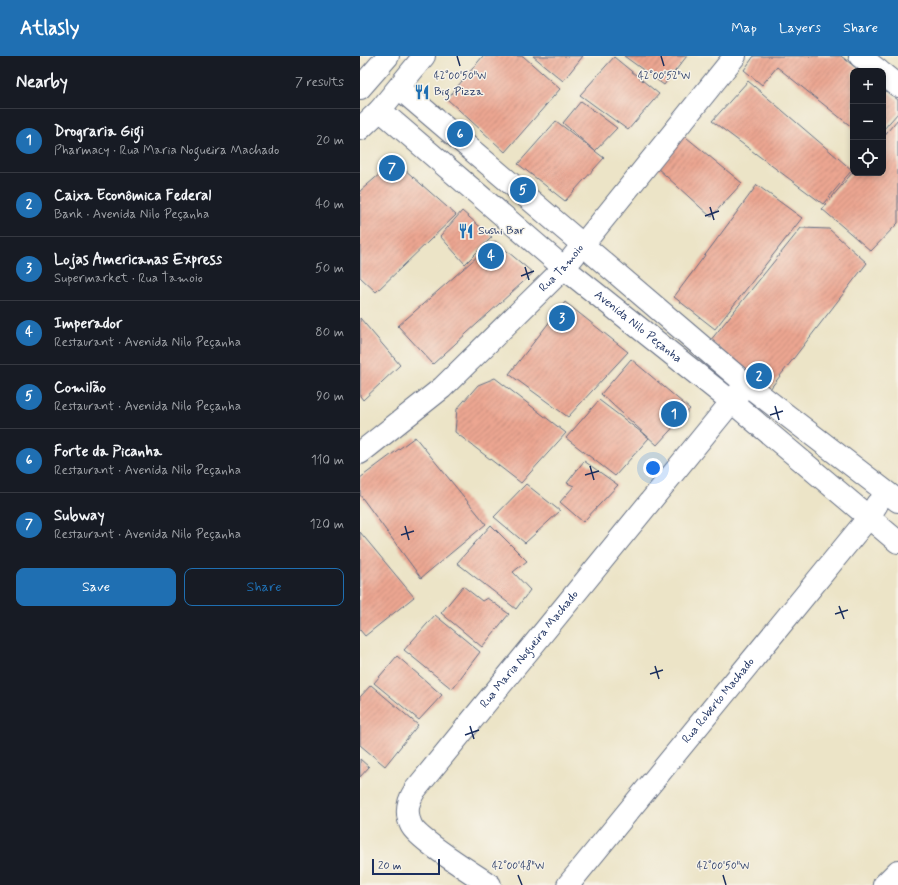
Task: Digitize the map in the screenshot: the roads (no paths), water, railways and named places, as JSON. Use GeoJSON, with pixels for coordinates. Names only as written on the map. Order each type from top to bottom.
{"type":"FeatureCollection","features":[{"type":"Feature","properties":{"kind":"street"},"geometry":{"type":"LineString","coordinates":[[360,88],[388,56]]}},
{"type":"Feature","properties":{"kind":"street"},"geometry":{"type":"LineString","coordinates":[[360,129],[380,110],[424,56]]}},
{"type":"Feature","properties":{"kind":"street","name":"Rua Tamoio"},"geometry":{"type":"LineString","coordinates":[[360,453],[442,388],[564,268],[735,56]]}},
{"type":"Feature","properties":{"kind":"street"},"geometry":{"type":"LineString","coordinates":[[860,56],[875,68]]}},
{"type":"Feature","properties":{"kind":"street"},"geometry":{"type":"LineString","coordinates":[[886,76],[898,86]]}},
{"type":"Feature","properties":{"kind":"street"},"geometry":{"type":"LineString","coordinates":[[399,88],[746,384],[892,496]]}},
{"type":"Feature","properties":{"kind":"street","name":"Avenida Nilo Peçanha"},"geometry":{"type":"LineString","coordinates":[[380,110],[564,268],[732,402],[898,542]]}},
{"type":"Feature","properties":{"kind":"street","name":"Rua Maria Nogueira Machado"},"geometry":{"type":"LineString","coordinates":[[490,885],[423,838],[411,826],[407,812],[408,800],[746,384]]}},
{"type":"Feature","properties":{"kind":"street","name":"Rua Roberto Machado"},"geometry":{"type":"LineString","coordinates":[[568,885],[869,517],[892,496]]}},
{"type":"Feature","properties":{"kind":"street"},"geometry":{"type":"LineString","coordinates":[[884,885],[898,872]]}},
{"type":"Feature","properties":{"kind":"place","name":"Big Pizza"},"geometry":{"type":"Point","coordinates":[422,92]}},
{"type":"Feature","properties":{"kind":"place","name":"Forte da Picanha"},"geometry":{"type":"Point","coordinates":[460,134]}},
{"type":"Feature","properties":{"kind":"place","name":"Subway"},"geometry":{"type":"Point","coordinates":[392,168]}},
{"type":"Feature","properties":{"kind":"place","name":"Comilão"},"geometry":{"type":"Point","coordinates":[523,190]}},
{"type":"Feature","properties":{"kind":"place","name":"Sushi Bar"},"geometry":{"type":"Point","coordinates":[466,231]}},
{"type":"Feature","properties":{"kind":"place","name":"Imperador"},"geometry":{"type":"Point","coordinates":[491,256]}},
{"type":"Feature","properties":{"kind":"place","name":"Lojas Americanas Express"},"geometry":{"type":"Point","coordinates":[562,318]}},
{"type":"Feature","properties":{"kind":"place","name":"Caixa Econômica Federal"},"geometry":{"type":"Point","coordinates":[759,376]}},
{"type":"Feature","properties":{"kind":"place","name":"Drograria Gigi"},"geometry":{"type":"Point","coordinates":[674,414]}}]}
